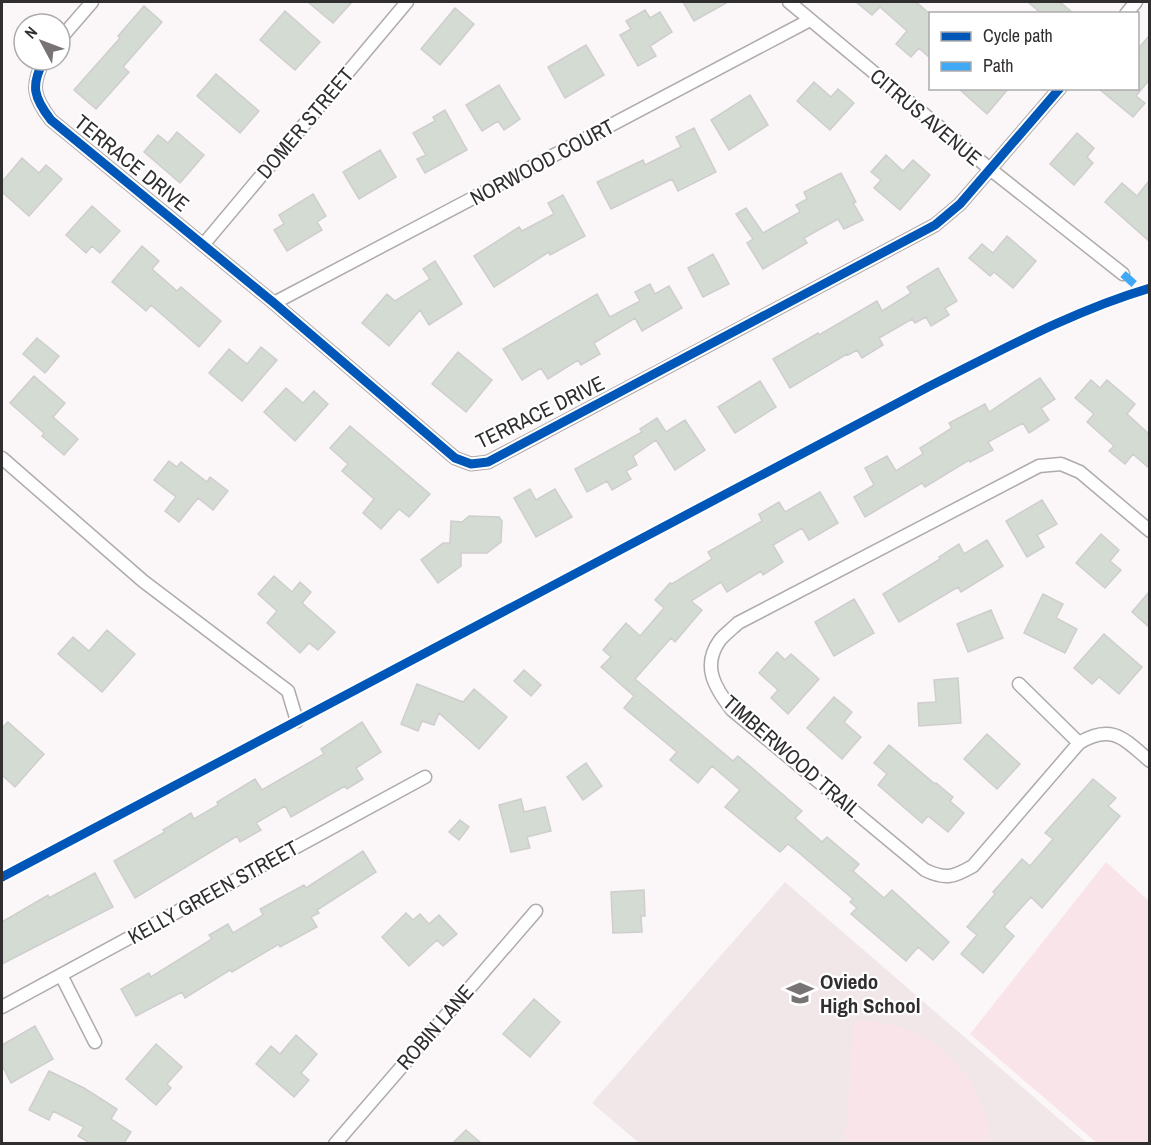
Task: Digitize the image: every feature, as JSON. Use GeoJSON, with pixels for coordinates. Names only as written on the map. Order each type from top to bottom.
{"type":"FeatureCollection","features":[{"type":"Feature","properties":{"kind":"street"},"geometry":{"type":"LineString","coordinates":[[72,25],[92,2]]}},
{"type":"Feature","properties":{"kind":"street","name":"DOMER STREET"},"geometry":{"type":"LineString","coordinates":[[203,245],[407,2]]}},
{"type":"Feature","properties":{"kind":"street","name":"CITRUS AVENUE"},"geometry":{"type":"LineString","coordinates":[[789,2],[990,170],[1123,273]]}},
{"type":"Feature","properties":{"kind":"street","name":"NORWOOD COURT"},"geometry":{"type":"LineString","coordinates":[[274,303],[810,20]]}},
{"type":"Feature","properties":{"kind":"street","name":"TERRACE DRIVE"},"geometry":{"type":"LineString","coordinates":[[37,72],[34,88],[39,104],[51,120],[274,303],[455,458],[471,465],[488,462],[935,225],[960,204],[1058,90]]}},
{"type":"Feature","properties":{"kind":"street"},"geometry":{"type":"LineString","coordinates":[[2,458],[143,581],[288,691],[297,721]]}},
{"type":"Feature","properties":{"kind":"street","name":"TIMBERWOOD TRAIL"},"geometry":{"type":"LineString","coordinates":[[1149,531],[1080,472],[1061,464],[1039,466],[738,623],[720,641],[710,664],[715,689],[732,710],[925,870],[939,876],[957,875],[974,866],[1079,743],[1094,734],[1106,733],[1124,739],[1149,761]]}},
{"type":"Feature","properties":{"kind":"street"},"geometry":{"type":"LineString","coordinates":[[1019,684],[1079,743]]}},
{"type":"Feature","properties":{"kind":"street","name":"KELLY GREEN STREET"},"geometry":{"type":"LineString","coordinates":[[2,1007],[425,777]]}},
{"type":"Feature","properties":{"kind":"street","name":"ROBIN LANE"},"geometry":{"type":"LineString","coordinates":[[335,1143],[536,910]]}},
{"type":"Feature","properties":{"kind":"street"},"geometry":{"type":"LineString","coordinates":[[61,975],[95,1042]]}},
{"type":"Feature","properties":{"kind":"shaded area"},"geometry":{"type":"Polygon","coordinates":[[[1106,862],[1149,901],[1149,1143],[1097,1143],[970,1034],[1106,862]]]}},
{"type":"Feature","properties":{"kind":"shaded area","name":"Oviedo High School"},"geometry":{"type":"Polygon","coordinates":[[[785,882],[1087,1143],[639,1143],[592,1103],[785,882]]]}},
{"type":"Feature","properties":{"kind":"shaded area"},"geometry":{"type":"Polygon","coordinates":[[[854,1020],[879,1022],[904,1028],[937,1046],[952,1059],[975,1089],[988,1124],[990,1143],[845,1143],[854,1020]]]}},
{"type":"Feature","properties":{"kind":"building"},"geometry":{"type":"Polygon","coordinates":[[[308,2],[352,2],[333,23],[308,2]]]}},
{"type":"Feature","properties":{"kind":"building"},"geometry":{"type":"Polygon","coordinates":[[[683,2],[728,2],[694,21],[683,2]]]}},
{"type":"Feature","properties":{"kind":"building"},"geometry":{"type":"Polygon","coordinates":[[[856,2],[916,2],[929,13],[929,57],[919,48],[911,57],[896,44],[907,31],[880,7],[872,15],[856,2]]]}},
{"type":"Feature","properties":{"kind":"building"},"geometry":{"type":"Polygon","coordinates":[[[1028,2],[1060,2],[1072,12],[1040,12],[1028,2]]]}},
{"type":"Feature","properties":{"kind":"building"},"geometry":{"type":"Polygon","coordinates":[[[144,6],[162,22],[123,67],[129,72],[96,109],[74,90],[120,38],[118,36],[144,6]]]}},
{"type":"Feature","properties":{"kind":"building"},"geometry":{"type":"Polygon","coordinates":[[[455,8],[474,24],[440,65],[421,49],[455,8]]]}},
{"type":"Feature","properties":{"kind":"building"},"geometry":{"type":"Polygon","coordinates":[[[645,10],[650,18],[660,12],[672,32],[650,46],[656,56],[638,66],[620,35],[631,29],[626,21],[645,10]]]}},
{"type":"Feature","properties":{"kind":"building"},"geometry":{"type":"Polygon","coordinates":[[[285,11],[320,42],[295,70],[260,40],[285,11]]]}},
{"type":"Feature","properties":{"kind":"building"},"geometry":{"type":"Polygon","coordinates":[[[1149,36],[1149,80],[1136,96],[1145,103],[1133,117],[1100,90],[1139,90],[1139,48],[1149,36]]]}},
{"type":"Feature","properties":{"kind":"building"},"geometry":{"type":"Polygon","coordinates":[[[586,45],[604,75],[565,98],[548,67],[586,45]]]}},
{"type":"Feature","properties":{"kind":"building"},"geometry":{"type":"Polygon","coordinates":[[[216,74],[259,111],[240,133],[197,96],[216,74]]]}},
{"type":"Feature","properties":{"kind":"building"},"geometry":{"type":"Polygon","coordinates":[[[814,82],[831,97],[838,89],[854,103],[830,130],[797,101],[814,82]]]}},
{"type":"Feature","properties":{"kind":"building"},"geometry":{"type":"Polygon","coordinates":[[[499,85],[520,119],[504,130],[498,121],[482,131],[466,105],[499,85]]]}},
{"type":"Feature","properties":{"kind":"building"},"geometry":{"type":"Polygon","coordinates":[[[960,90],[1007,90],[987,114],[960,90]]]}},
{"type":"Feature","properties":{"kind":"building"},"geometry":{"type":"Polygon","coordinates":[[[750,95],[768,125],[729,150],[711,120],[750,95]]]}},
{"type":"Feature","properties":{"kind":"building"},"geometry":{"type":"Polygon","coordinates":[[[445,110],[467,150],[425,173],[417,159],[426,155],[413,133],[435,121],[433,117],[445,110]]]}},
{"type":"Feature","properties":{"kind":"building"},"geometry":{"type":"Polygon","coordinates":[[[694,128],[716,172],[678,191],[672,179],[611,209],[597,182],[643,160],[645,165],[681,147],[676,137],[694,128]]]}},
{"type":"Feature","properties":{"kind":"building"},"geometry":{"type":"Polygon","coordinates":[[[177,132],[204,155],[180,183],[144,152],[158,135],[168,143],[177,132]]]}},
{"type":"Feature","properties":{"kind":"building"},"geometry":{"type":"Polygon","coordinates":[[[1077,133],[1094,148],[1087,157],[1093,163],[1074,185],[1050,164],[1077,133]]]}},
{"type":"Feature","properties":{"kind":"building"},"geometry":{"type":"Polygon","coordinates":[[[380,150],[396,177],[359,199],[343,172],[380,150]]]}},
{"type":"Feature","properties":{"kind":"building"},"geometry":{"type":"Polygon","coordinates":[[[886,155],[903,171],[913,160],[930,175],[900,210],[874,188],[881,180],[871,172],[886,155]]]}},
{"type":"Feature","properties":{"kind":"building"},"geometry":{"type":"Polygon","coordinates":[[[22,158],[39,173],[46,165],[62,179],[29,216],[2,192],[2,182],[22,158]]]}},
{"type":"Feature","properties":{"kind":"building"},"geometry":{"type":"Polygon","coordinates":[[[841,173],[856,202],[853,203],[863,220],[844,229],[838,219],[804,238],[807,243],[763,269],[747,243],[753,239],[736,214],[746,208],[763,233],[800,212],[796,205],[807,199],[804,192],[841,173]]]}},
{"type":"Feature","properties":{"kind":"building"},"geometry":{"type":"Polygon","coordinates":[[[1149,181],[1149,241],[1105,202],[1122,183],[1137,196],[1149,181]]]}},
{"type":"Feature","properties":{"kind":"building"},"geometry":{"type":"Polygon","coordinates":[[[313,194],[326,216],[317,222],[322,230],[287,251],[274,230],[284,224],[279,215],[313,194]]]}},
{"type":"Feature","properties":{"kind":"building"},"geometry":{"type":"Polygon","coordinates":[[[563,195],[585,236],[550,255],[549,252],[494,287],[474,256],[519,227],[522,231],[554,214],[548,203],[563,195]]]}},
{"type":"Feature","properties":{"kind":"building"},"geometry":{"type":"Polygon","coordinates":[[[92,206],[120,231],[100,253],[92,246],[86,253],[66,235],[92,206]]]}},
{"type":"Feature","properties":{"kind":"building"},"geometry":{"type":"Polygon","coordinates":[[[1007,236],[1036,261],[1013,288],[994,272],[990,276],[969,258],[982,244],[993,253],[1007,236]]]}},
{"type":"Feature","properties":{"kind":"building"},"geometry":{"type":"Polygon","coordinates":[[[142,246],[159,261],[152,269],[177,291],[181,287],[221,321],[199,347],[151,305],[146,311],[112,282],[142,246]]]}},
{"type":"Feature","properties":{"kind":"building"},"geometry":{"type":"Polygon","coordinates":[[[713,254],[729,284],[703,297],[688,268],[713,254]]]}},
{"type":"Feature","properties":{"kind":"building"},"geometry":{"type":"Polygon","coordinates":[[[435,261],[462,304],[429,325],[420,310],[389,346],[362,323],[387,294],[395,301],[430,279],[423,269],[435,261]]]}},
{"type":"Feature","properties":{"kind":"building"},"geometry":{"type":"Polygon","coordinates":[[[938,268],[957,301],[945,308],[949,315],[931,326],[926,317],[915,323],[912,319],[879,338],[883,345],[862,358],[857,350],[847,354],[790,388],[773,359],[877,301],[882,311],[911,293],[907,287],[938,268]]]}},
{"type":"Feature","properties":{"kind":"building"},"geometry":{"type":"Polygon","coordinates":[[[650,284],[655,294],[669,286],[682,308],[642,331],[635,318],[594,343],[600,354],[581,365],[578,360],[548,379],[541,368],[522,380],[503,349],[597,294],[610,317],[640,301],[635,292],[650,284]]]}},
{"type":"Feature","properties":{"kind":"building"},"geometry":{"type":"Polygon","coordinates":[[[37,338],[59,356],[45,373],[23,354],[37,338]]]}},
{"type":"Feature","properties":{"kind":"building"},"geometry":{"type":"Polygon","coordinates":[[[261,347],[277,360],[242,401],[209,373],[229,349],[247,364],[261,347]]]}},
{"type":"Feature","properties":{"kind":"building"},"geometry":{"type":"Polygon","coordinates":[[[458,352],[492,380],[466,412],[432,384],[458,352]]]}},
{"type":"Feature","properties":{"kind":"building"},"geometry":{"type":"Polygon","coordinates":[[[34,376],[65,403],[53,417],[78,439],[64,455],[42,436],[44,433],[10,403],[34,376]]]}},
{"type":"Feature","properties":{"kind":"building"},"geometry":{"type":"Polygon","coordinates":[[[1040,378],[1055,399],[1041,408],[1049,420],[1029,433],[1023,423],[988,442],[993,450],[970,462],[969,460],[925,487],[922,483],[865,517],[854,497],[874,485],[865,468],[887,456],[896,471],[923,454],[920,448],[952,428],[949,423],[985,404],[989,412],[1040,378]]]}},
{"type":"Feature","properties":{"kind":"building"},"geometry":{"type":"Polygon","coordinates":[[[1091,380],[1100,388],[1107,380],[1135,404],[1127,414],[1149,434],[1149,468],[1133,454],[1125,464],[1109,451],[1114,446],[1087,422],[1094,414],[1075,398],[1091,380]]]}},
{"type":"Feature","properties":{"kind":"building"},"geometry":{"type":"Polygon","coordinates":[[[760,381],[776,407],[735,433],[718,407],[760,381]]]}},
{"type":"Feature","properties":{"kind":"building"},"geometry":{"type":"Polygon","coordinates":[[[286,388],[303,403],[314,391],[328,404],[295,441],[264,412],[286,388]]]}},
{"type":"Feature","properties":{"kind":"building"},"geometry":{"type":"Polygon","coordinates":[[[657,418],[666,432],[685,420],[705,450],[675,470],[656,440],[633,456],[637,465],[626,471],[631,479],[612,490],[607,481],[587,492],[575,469],[642,432],[640,429],[657,418]]]}},
{"type":"Feature","properties":{"kind":"building"},"geometry":{"type":"Polygon","coordinates":[[[350,426],[430,494],[409,517],[399,509],[381,529],[363,513],[374,499],[342,471],[348,464],[330,448],[350,426]]]}},
{"type":"Feature","properties":{"kind":"building"},"geometry":{"type":"Polygon","coordinates":[[[169,461],[177,467],[181,462],[207,482],[210,477],[228,491],[213,510],[198,498],[179,522],[165,511],[176,497],[154,480],[169,461]]]}},
{"type":"Feature","properties":{"kind":"building"},"geometry":{"type":"Polygon","coordinates":[[[530,489],[536,500],[555,489],[572,517],[536,537],[514,498],[530,489]]]}},
{"type":"Feature","properties":{"kind":"building"},"geometry":{"type":"Polygon","coordinates":[[[820,492],[838,523],[809,540],[802,528],[773,545],[783,562],[763,575],[761,571],[727,592],[721,582],[691,601],[702,610],[675,642],[671,638],[635,679],[733,761],[738,756],[802,811],[795,818],[822,842],[827,837],[859,864],[853,871],[884,898],[892,890],[949,942],[933,960],[918,947],[906,961],[851,914],[857,908],[850,902],[853,899],[798,852],[788,844],[780,852],[725,807],[740,790],[712,766],[698,783],[670,760],[677,752],[624,708],[634,696],[601,667],[611,657],[603,650],[626,623],[640,636],[664,608],[655,600],[670,583],[672,584],[712,559],[708,552],[762,521],[759,514],[779,502],[785,512],[820,492]]]}},
{"type":"Feature","properties":{"kind":"building"},"geometry":{"type":"Polygon","coordinates":[[[1042,500],[1057,524],[1037,535],[1044,547],[1027,557],[1006,521],[1042,500]]]}},
{"type":"Feature","properties":{"kind":"building"},"geometry":{"type":"Polygon","coordinates":[[[469,516],[499,517],[502,521],[501,542],[487,553],[461,553],[461,566],[438,583],[421,560],[443,543],[450,543],[451,521],[462,522],[469,516]]]}},
{"type":"Feature","properties":{"kind":"building"},"geometry":{"type":"Polygon","coordinates":[[[1101,534],[1119,550],[1110,561],[1121,570],[1105,588],[1076,563],[1101,534]]]}},
{"type":"Feature","properties":{"kind":"building"},"geometry":{"type":"Polygon","coordinates":[[[987,540],[1003,566],[961,592],[958,587],[899,622],[883,594],[940,559],[939,557],[959,544],[964,554],[987,540]]]}},
{"type":"Feature","properties":{"kind":"building"},"geometry":{"type":"Polygon","coordinates":[[[274,576],[292,592],[300,582],[311,592],[302,603],[335,632],[318,650],[309,643],[300,653],[267,623],[277,611],[258,594],[274,576]]]}},
{"type":"Feature","properties":{"kind":"building"},"geometry":{"type":"Polygon","coordinates":[[[1149,592],[1149,627],[1132,612],[1149,592]]]}},
{"type":"Feature","properties":{"kind":"building"},"geometry":{"type":"Polygon","coordinates":[[[1043,594],[1063,604],[1056,618],[1077,629],[1065,653],[1024,633],[1043,594]]]}},
{"type":"Feature","properties":{"kind":"building"},"geometry":{"type":"Polygon","coordinates":[[[854,599],[874,633],[834,656],[815,622],[854,599]]]}},
{"type":"Feature","properties":{"kind":"building"},"geometry":{"type":"Polygon","coordinates":[[[991,610],[1003,638],[968,652],[957,624],[991,610]]]}},
{"type":"Feature","properties":{"kind":"building"},"geometry":{"type":"Polygon","coordinates":[[[107,630],[135,654],[102,692],[58,654],[73,637],[89,651],[107,630]]]}},
{"type":"Feature","properties":{"kind":"building"},"geometry":{"type":"Polygon","coordinates":[[[1104,634],[1142,667],[1119,694],[1099,677],[1092,684],[1074,668],[1104,634]]]}},
{"type":"Feature","properties":{"kind":"building"},"geometry":{"type":"Polygon","coordinates":[[[777,652],[785,660],[791,654],[819,679],[788,714],[771,698],[778,690],[759,673],[777,652]]]}},
{"type":"Feature","properties":{"kind":"building"},"geometry":{"type":"Polygon","coordinates":[[[524,670],[541,685],[531,696],[514,681],[524,670]]]}},
{"type":"Feature","properties":{"kind":"building"},"geometry":{"type":"Polygon","coordinates":[[[958,678],[961,723],[919,726],[918,703],[936,702],[934,680],[958,678]]]}},
{"type":"Feature","properties":{"kind":"building"},"geometry":{"type":"Polygon","coordinates":[[[417,684],[463,702],[474,689],[507,717],[479,749],[439,713],[434,725],[422,721],[418,731],[401,724],[417,684]]]}},
{"type":"Feature","properties":{"kind":"building"},"geometry":{"type":"Polygon","coordinates":[[[834,697],[852,712],[844,722],[861,737],[842,759],[807,728],[834,697]]]}},
{"type":"Feature","properties":{"kind":"building"},"geometry":{"type":"Polygon","coordinates":[[[8,722],[44,754],[15,787],[2,775],[2,728],[8,722]]]}},
{"type":"Feature","properties":{"kind":"building"},"geometry":{"type":"Polygon","coordinates":[[[362,722],[381,752],[356,768],[363,779],[347,789],[345,786],[291,817],[285,806],[256,823],[261,830],[240,842],[237,836],[135,898],[114,861],[165,832],[163,830],[191,813],[194,819],[255,779],[262,790],[324,754],[321,749],[362,722]]]}},
{"type":"Feature","properties":{"kind":"building"},"geometry":{"type":"Polygon","coordinates":[[[987,734],[1020,764],[997,789],[964,759],[987,734]]]}},
{"type":"Feature","properties":{"kind":"building"},"geometry":{"type":"Polygon","coordinates":[[[889,745],[953,797],[950,801],[964,813],[948,832],[928,816],[922,823],[878,785],[887,774],[874,763],[889,745]]]}},
{"type":"Feature","properties":{"kind":"building"},"geometry":{"type":"Polygon","coordinates":[[[586,763],[602,786],[583,800],[567,777],[586,763]]]}},
{"type":"Feature","properties":{"kind":"building"},"geometry":{"type":"Polygon","coordinates":[[[1093,779],[1116,798],[1108,806],[1120,816],[1042,908],[1031,897],[1004,927],[1014,936],[983,973],[961,954],[977,935],[967,927],[1022,859],[1030,866],[1053,839],[1045,833],[1093,779]]]}},
{"type":"Feature","properties":{"kind":"building"},"geometry":{"type":"Polygon","coordinates":[[[521,799],[524,812],[545,807],[551,831],[527,837],[530,848],[511,852],[499,805],[521,799]]]}},
{"type":"Feature","properties":{"kind":"building"},"geometry":{"type":"Polygon","coordinates":[[[460,820],[469,827],[459,840],[449,832],[460,820]]]}},
{"type":"Feature","properties":{"kind":"building"},"geometry":{"type":"Polygon","coordinates":[[[363,851],[376,872],[317,910],[319,913],[311,917],[317,927],[280,947],[279,944],[232,972],[230,970],[185,998],[182,992],[136,1016],[121,989],[149,973],[151,977],[212,939],[209,935],[228,924],[233,933],[263,915],[260,909],[304,885],[306,888],[363,851]]]}},
{"type":"Feature","properties":{"kind":"building"},"geometry":{"type":"Polygon","coordinates":[[[95,873],[113,907],[2,964],[2,922],[48,895],[49,898],[95,873]]]}},
{"type":"Feature","properties":{"kind":"building"},"geometry":{"type":"Polygon","coordinates":[[[644,890],[645,916],[641,916],[642,932],[613,933],[611,892],[644,890]]]}},
{"type":"Feature","properties":{"kind":"building"},"geometry":{"type":"Polygon","coordinates":[[[406,913],[413,920],[420,914],[429,924],[439,915],[457,934],[443,946],[437,940],[409,966],[382,937],[406,913]]]}},
{"type":"Feature","properties":{"kind":"building"},"geometry":{"type":"Polygon","coordinates":[[[534,999],[560,1022],[530,1057],[503,1034],[534,999]]]}},
{"type":"Feature","properties":{"kind":"building"},"geometry":{"type":"Polygon","coordinates":[[[35,1026],[53,1059],[11,1083],[2,1065],[2,1045],[35,1026]]]}},
{"type":"Feature","properties":{"kind":"building"},"geometry":{"type":"Polygon","coordinates":[[[296,1035],[317,1054],[301,1073],[309,1080],[294,1097],[256,1064],[271,1046],[280,1054],[296,1035]]]}},
{"type":"Feature","properties":{"kind":"building"},"geometry":{"type":"Polygon","coordinates":[[[156,1044],[182,1067],[167,1084],[171,1088],[156,1105],[126,1079],[156,1044]]]}},
{"type":"Feature","properties":{"kind":"building"},"geometry":{"type":"Polygon","coordinates":[[[49,1071],[84,1088],[117,1109],[111,1119],[131,1132],[124,1143],[90,1143],[78,1136],[84,1127],[53,1111],[49,1120],[29,1110],[49,1071]]]}},
{"type":"Feature","properties":{"kind":"building"},"geometry":{"type":"Polygon","coordinates":[[[466,1130],[481,1143],[453,1143],[466,1130]]]}},
{"type":"Feature","properties":{"kind":"marked path"},"geometry":{"type":"LineString","coordinates":[[1123,274],[1141,290]]}},
{"type":"Feature","properties":{"kind":"cycle path"},"geometry":{"type":"LineString","coordinates":[[39,72],[36,92],[51,120],[274,303],[455,458],[471,464],[488,462],[935,225],[960,204],[1058,90]]}},
{"type":"Feature","properties":{"kind":"cycle path"},"geometry":{"type":"LineString","coordinates":[[2,877],[928,387],[1064,320],[1150,288]]}},
{"type":"Feature","properties":{"kind":"place","name":"Oviedo High School"},"geometry":{"type":"Point","coordinates":[800,993]}}]}
